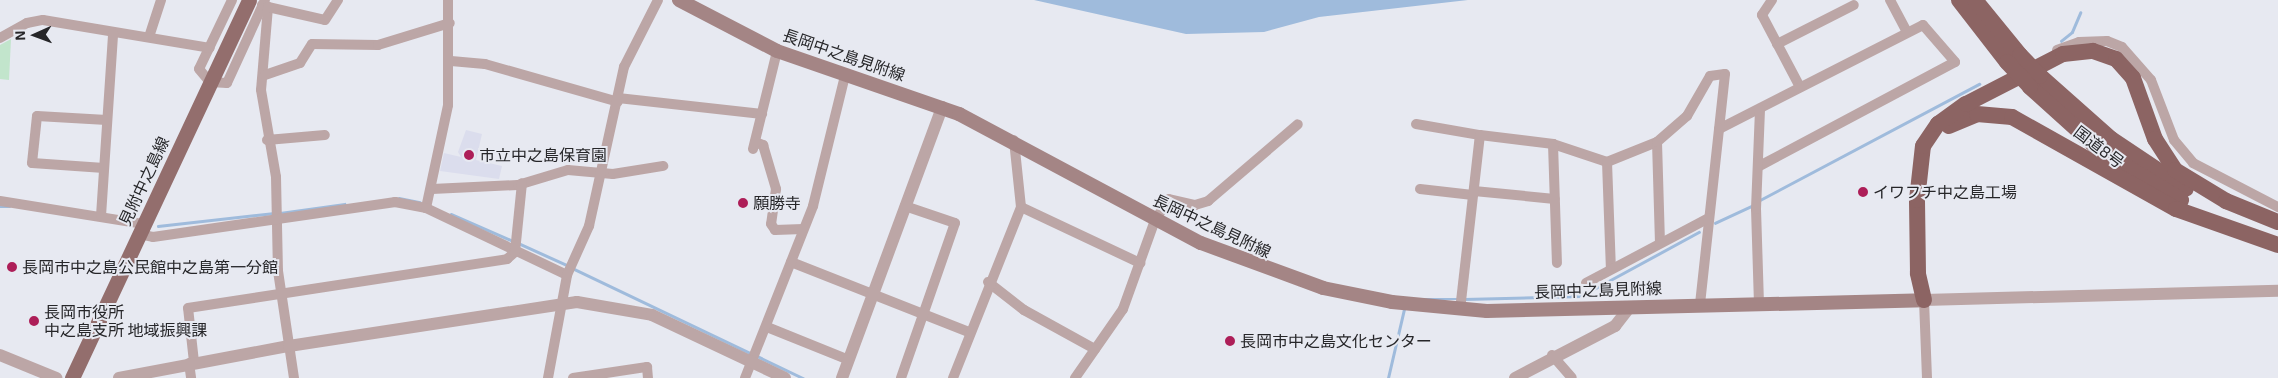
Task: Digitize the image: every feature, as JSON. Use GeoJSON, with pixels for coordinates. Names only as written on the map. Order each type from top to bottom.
{"type":"FeatureCollection","features":[{"type":"Feature","properties":{"kind":"highway","name":"国道8号"},"geometry":{"type":"LineString","coordinates":[[1959,0],[2035,82],[2074,129],[2129,170],[2222,222],[2278,245]]}},
{"type":"Feature","properties":{"kind":"highway","name":"国道8号"},"geometry":{"type":"LineString","coordinates":[[1975,0],[2013,59]]}},
{"type":"Feature","properties":{"kind":"highway"},"geometry":{"type":"LineString","coordinates":[[1924,300],[1918,264],[1920,154],[1938,124],[1992,90],[2050,58],[2076,52],[2104,53],[2133,78],[2155,140],[2175,170],[2226,201],[2278,222]]}},
{"type":"Feature","properties":{"kind":"highway","name":"国道8号"},"geometry":{"type":"LineString","coordinates":[[2035,82],[2174,182],[2278,230]]}},
{"type":"Feature","properties":{"kind":"highway"},"geometry":{"type":"LineString","coordinates":[[1924,300],[1926,157],[1950,125],[1977,114],[2002,114],[2024,122],[2176,209],[2278,245]]}},
{"type":"Feature","properties":{"kind":"main road","name":"長岡中之島見附線"},"geometry":{"type":"LineString","coordinates":[[679,0],[777,51],[845,76],[942,107],[1014,140],[1156,220],[1227,255],[1322,288],[1460,310],[1924,300]]}},
{"type":"Feature","properties":{"kind":"main road","name":"見附中之島線"},"geometry":{"type":"LineString","coordinates":[[72,378],[210,82],[261,3]]}},
{"type":"Feature","properties":{"kind":"street"},"geometry":{"type":"LineString","coordinates":[[150,37],[161,0]]}},
{"type":"Feature","properties":{"kind":"street"},"geometry":{"type":"LineString","coordinates":[[210,82],[199,69],[232,0]]}},
{"type":"Feature","properties":{"kind":"street"},"geometry":{"type":"LineString","coordinates":[[294,378],[281,294],[276,177],[268,140],[261,90],[266,74],[261,3],[325,20],[338,0]]}},
{"type":"Feature","properties":{"kind":"street"},"geometry":{"type":"LineString","coordinates":[[426,208],[432,189],[451,61],[448,0]]}},
{"type":"Feature","properties":{"kind":"street"},"geometry":{"type":"LineString","coordinates":[[548,378],[567,275],[589,226],[599,172],[618,100],[624,67],[658,0]]}},
{"type":"Feature","properties":{"kind":"street"},"geometry":{"type":"LineString","coordinates":[[1772,0],[1762,15],[1800,87]]}},
{"type":"Feature","properties":{"kind":"street"},"geometry":{"type":"LineString","coordinates":[[1890,0],[1907,32]]}},
{"type":"Feature","properties":{"kind":"street"},"geometry":{"type":"LineString","coordinates":[[1777,44],[1856,2]]}},
{"type":"Feature","properties":{"kind":"street"},"geometry":{"type":"LineString","coordinates":[[0,38],[34,20],[210,48]]}},
{"type":"Feature","properties":{"kind":"street"},"geometry":{"type":"LineString","coordinates":[[266,74],[300,63],[312,44],[378,44],[450,23]]}},
{"type":"Feature","properties":{"kind":"street"},"geometry":{"type":"LineString","coordinates":[[1719,129],[1760,110],[1800,87],[1923,24],[1955,62],[1759,166]]}},
{"type":"Feature","properties":{"kind":"street"},"geometry":{"type":"LineString","coordinates":[[101,216],[113,33]]}},
{"type":"Feature","properties":{"kind":"street"},"geometry":{"type":"LineString","coordinates":[[1992,90],[1999,79],[2059,49],[2078,42],[2115,44],[2143,67],[2174,140],[2193,163],[2278,206]]}},
{"type":"Feature","properties":{"kind":"street"},"geometry":{"type":"LineString","coordinates":[[777,51],[754,146],[763,144],[776,189],[771,224],[775,230],[803,229]]}},
{"type":"Feature","properties":{"kind":"street"},"geometry":{"type":"LineString","coordinates":[[451,61],[485,64],[618,100],[762,114]]}},
{"type":"Feature","properties":{"kind":"street"},"geometry":{"type":"LineString","coordinates":[[1416,124],[1480,135],[1553,144],[1607,162],[1657,142],[1687,116],[1710,76],[1725,74],[1700,305]]}},
{"type":"Feature","properties":{"kind":"street"},"geometry":{"type":"LineString","coordinates":[[745,378],[767,327],[803,229],[845,76]]}},
{"type":"Feature","properties":{"kind":"street"},"geometry":{"type":"LineString","coordinates":[[842,378],[942,107]]}},
{"type":"Feature","properties":{"kind":"street"},"geometry":{"type":"LineString","coordinates":[[1759,304],[1760,110]]}},
{"type":"Feature","properties":{"kind":"street"},"geometry":{"type":"LineString","coordinates":[[104,168],[32,163],[37,116],[107,120]]}},
{"type":"Feature","properties":{"kind":"street"},"geometry":{"type":"LineString","coordinates":[[1075,378],[1123,309],[1156,220],[1172,197],[1195,205],[1224,190],[1298,124]]}},
{"type":"Feature","properties":{"kind":"street"},"geometry":{"type":"LineString","coordinates":[[1460,310],[1480,135]]}},
{"type":"Feature","properties":{"kind":"street"},"geometry":{"type":"LineString","coordinates":[[268,140],[325,136]]}},
{"type":"Feature","properties":{"kind":"street"},"geometry":{"type":"LineString","coordinates":[[953,378],[988,282],[1021,207],[1014,140]]}},
{"type":"Feature","properties":{"kind":"street"},"geometry":{"type":"LineString","coordinates":[[1657,142],[1660,243]]}},
{"type":"Feature","properties":{"kind":"street"},"geometry":{"type":"LineString","coordinates":[[1553,144],[1557,263]]}},
{"type":"Feature","properties":{"kind":"street"},"geometry":{"type":"LineString","coordinates":[[1607,162],[1611,269]]}},
{"type":"Feature","properties":{"kind":"street"},"geometry":{"type":"LineString","coordinates":[[432,189],[522,184],[568,170],[599,172],[663,166]]}},
{"type":"Feature","properties":{"kind":"street"},"geometry":{"type":"LineString","coordinates":[[516,252],[522,184]]}},
{"type":"Feature","properties":{"kind":"street"},"geometry":{"type":"LineString","coordinates":[[1420,189],[1554,199]]}},
{"type":"Feature","properties":{"kind":"street"},"geometry":{"type":"LineString","coordinates":[[0,202],[101,216],[142,229],[153,237],[395,202],[426,208],[567,275]]}},
{"type":"Feature","properties":{"kind":"street"},"geometry":{"type":"LineString","coordinates":[[900,378],[924,315],[955,223],[905,206]]}},
{"type":"Feature","properties":{"kind":"street"},"geometry":{"type":"LineString","coordinates":[[1021,207],[1140,263]]}},
{"type":"Feature","properties":{"kind":"street"},"geometry":{"type":"LineString","coordinates":[[1586,283],[1709,218]]}},
{"type":"Feature","properties":{"kind":"street"},"geometry":{"type":"LineString","coordinates":[[191,378],[188,308],[507,258],[516,252]]}},
{"type":"Feature","properties":{"kind":"street"},"geometry":{"type":"LineString","coordinates":[[791,262],[872,296],[969,332]]}},
{"type":"Feature","properties":{"kind":"street"},"geometry":{"type":"LineString","coordinates":[[988,282],[1024,310],[1095,349]]}},
{"type":"Feature","properties":{"kind":"street"},"geometry":{"type":"LineString","coordinates":[[1927,378],[1924,300],[2278,291]]}},
{"type":"Feature","properties":{"kind":"street"},"geometry":{"type":"LineString","coordinates":[[119,378],[289,346],[561,303],[604,304],[652,315],[785,378]]}},
{"type":"Feature","properties":{"kind":"street"},"geometry":{"type":"LineString","coordinates":[[1515,378],[1552,355],[1615,326],[1630,307]]}},
{"type":"Feature","properties":{"kind":"street"},"geometry":{"type":"LineString","coordinates":[[767,327],[849,360]]}},
{"type":"Feature","properties":{"kind":"street"},"geometry":{"type":"LineString","coordinates":[[0,355],[56,378]]}},
{"type":"Feature","properties":{"kind":"street"},"geometry":{"type":"LineString","coordinates":[[1552,355],[1572,378]]}},
{"type":"Feature","properties":{"kind":"street"},"geometry":{"type":"LineString","coordinates":[[573,378],[647,367],[648,378]]}},
{"type":"Feature","properties":{"kind":"shaded area","name":"市立中之島保育園"},"geometry":{"type":"Polygon","coordinates":[[[466,130],[482,134],[476,160],[502,166],[499,179],[440,171],[444,153],[461,157],[458,152],[466,130]]]}},
{"type":"Feature","properties":{"kind":"green space"},"geometry":{"type":"Polygon","coordinates":[[[11,39],[9,80],[0,79],[0,45],[11,39]]]}},
{"type":"Feature","properties":{"kind":"water"},"geometry":{"type":"Polygon","coordinates":[[[1034,0],[1468,0],[1319,17],[1264,32],[1186,34],[1034,0]]]}},
{"type":"Feature","properties":{"kind":"waterway"},"geometry":{"type":"LineString","coordinates":[[2061,41],[2072,32],[2080,13]]}},
{"type":"Feature","properties":{"kind":"waterway"},"geometry":{"type":"LineString","coordinates":[[1760,200],[1979,84]]}},
{"type":"Feature","properties":{"kind":"waterway"},"geometry":{"type":"LineString","coordinates":[[399,198],[420,202]]}},
{"type":"Feature","properties":{"kind":"waterway"},"geometry":{"type":"LineString","coordinates":[[280,213],[344,204]]}},
{"type":"Feature","properties":{"kind":"waterway"},"geometry":{"type":"LineString","coordinates":[[1715,223],[1751,206]]}},
{"type":"Feature","properties":{"kind":"waterway"},"geometry":{"type":"LineString","coordinates":[[0,207],[10,207]]}},
{"type":"Feature","properties":{"kind":"waterway"},"geometry":{"type":"LineString","coordinates":[[158,226],[274,213]]}},
{"type":"Feature","properties":{"kind":"waterway"},"geometry":{"type":"LineString","coordinates":[[451,214],[513,241]]}},
{"type":"Feature","properties":{"kind":"waterway"},"geometry":{"type":"LineString","coordinates":[[1464,299],[1581,296],[1699,232]]}},
{"type":"Feature","properties":{"kind":"waterway"},"geometry":{"type":"LineString","coordinates":[[518,243],[567,265]]}},
{"type":"Feature","properties":{"kind":"waterway"},"geometry":{"type":"LineString","coordinates":[[572,268],[752,354]]}},
{"type":"Feature","properties":{"kind":"waterway"},"geometry":{"type":"LineString","coordinates":[[1406,299],[1459,299]]}},
{"type":"Feature","properties":{"kind":"waterway"},"geometry":{"type":"LineString","coordinates":[[1388,378],[1404,309]]}},
{"type":"Feature","properties":{"kind":"waterway"},"geometry":{"type":"LineString","coordinates":[[757,356],[803,378]]}},
{"type":"Feature","properties":{"kind":"place","name":"市立中之島保育園"},"geometry":{"type":"Point","coordinates":[469,155]}},
{"type":"Feature","properties":{"kind":"place","name":"イワフチ中之島工場"},"geometry":{"type":"Point","coordinates":[1863,192]}},
{"type":"Feature","properties":{"kind":"place","name":"願勝寺"},"geometry":{"type":"Point","coordinates":[743,203]}},
{"type":"Feature","properties":{"kind":"place","name":"長岡市中之島公民館中之島第一分館"},"geometry":{"type":"Point","coordinates":[12,267]}},
{"type":"Feature","properties":{"kind":"place","name":"長岡市役所 中之島支所 地域振興課"},"geometry":{"type":"Point","coordinates":[34,321]}},
{"type":"Feature","properties":{"kind":"place","name":"長岡市中之島文化センター"},"geometry":{"type":"Point","coordinates":[1230,341]}}]}
